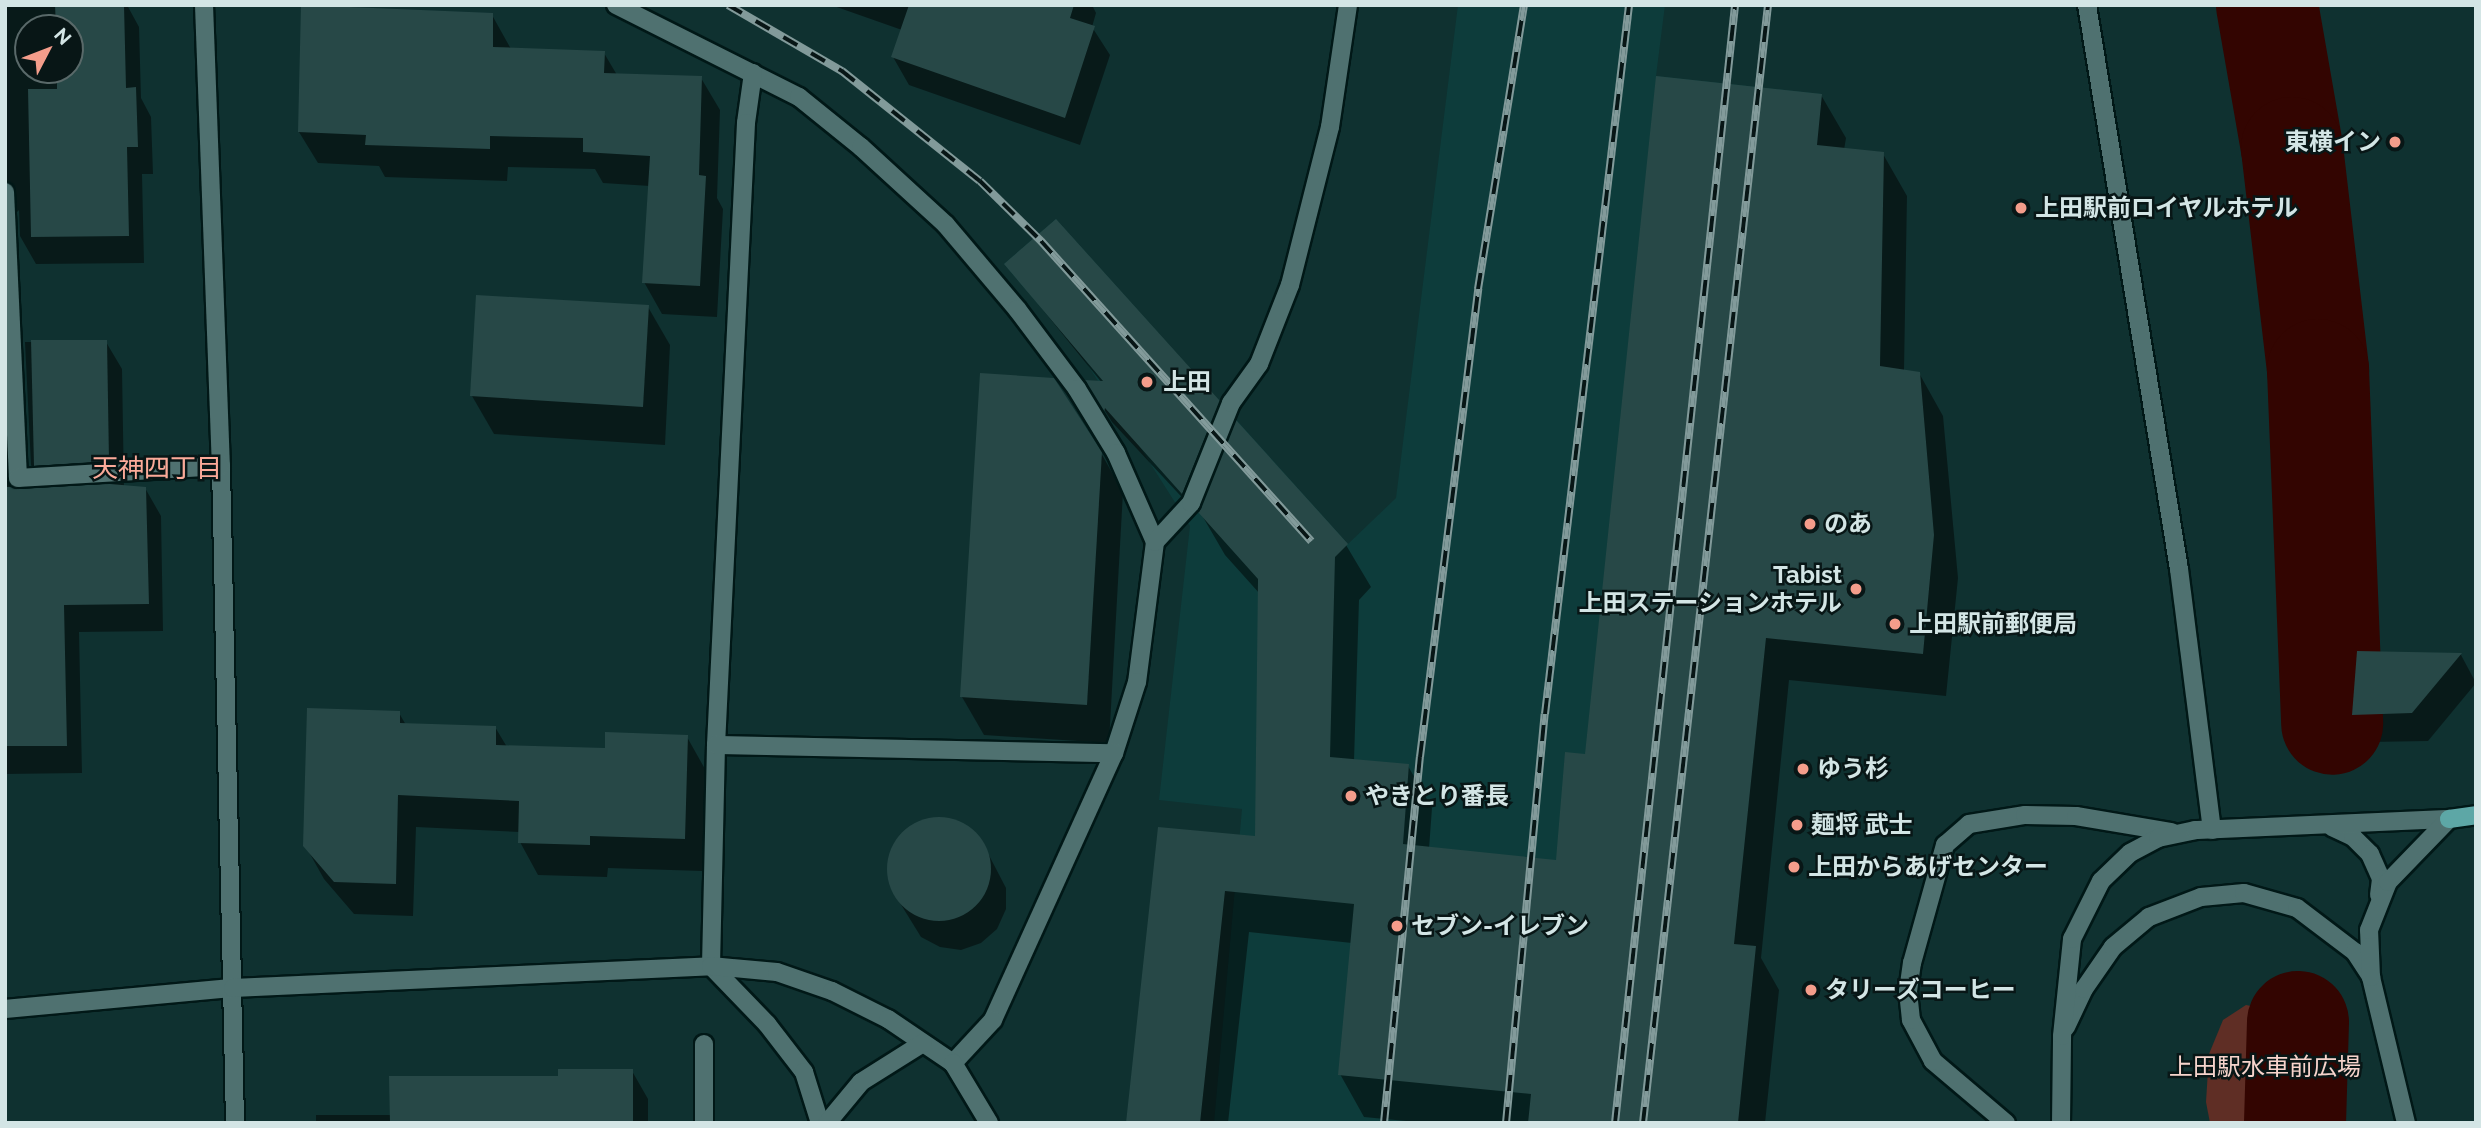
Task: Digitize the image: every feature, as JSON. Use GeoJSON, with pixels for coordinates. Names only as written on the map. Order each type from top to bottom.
{"type":"FeatureCollection","features":[{"type":"Feature","properties":{"kind":"main road"},"geometry":{"type":"LineString","coordinates":[[2449,818],[2476,815]]}},
{"type":"Feature","properties":{"kind":"street"},"geometry":{"type":"LineString","coordinates":[[204,5],[221,467],[236,1123]]}},
{"type":"Feature","properties":{"kind":"street"},"geometry":{"type":"LineString","coordinates":[[616,5],[799,97],[862,147],[955,235],[1077,389],[1116,453],[1155,542],[1137,682],[1114,753],[993,1020],[953,1063]]}},
{"type":"Feature","properties":{"kind":"street"},"geometry":{"type":"LineString","coordinates":[[1155,542],[1191,503],[1231,403],[1259,364],[1290,285],[1330,127],[1348,5]]}},
{"type":"Feature","properties":{"kind":"street"},"geometry":{"type":"LineString","coordinates":[[2087,5],[2179,569],[2212,830]]}},
{"type":"Feature","properties":{"kind":"street"},"geometry":{"type":"LineString","coordinates":[[753,73],[746,122],[716,745],[711,966],[767,1024],[804,1072],[820,1123]]}},
{"type":"Feature","properties":{"kind":"street"},"geometry":{"type":"LineString","coordinates":[[5,192],[18,478],[221,467]]}},
{"type":"Feature","properties":{"kind":"street"},"geometry":{"type":"LineString","coordinates":[[716,745],[1114,753]]}},
{"type":"Feature","properties":{"kind":"street"},"geometry":{"type":"LineString","coordinates":[[2006,1123],[1933,1061],[1911,1020],[1908,991],[1912,963],[1945,845],[1969,824],[2025,815],[2102,819],[2175,832],[2449,818]]}},
{"type":"Feature","properties":{"kind":"street"},"geometry":{"type":"LineString","coordinates":[[2379,897],[2402,863],[2449,818]]}},
{"type":"Feature","properties":{"kind":"street"},"geometry":{"type":"LineString","coordinates":[[2325,825],[2353,837],[2370,854],[2381,879],[2379,897],[2369,930],[2371,977],[2406,1123]]}},
{"type":"Feature","properties":{"kind":"street"},"geometry":{"type":"LineString","coordinates":[[2061,1123],[2062,1036],[2072,939],[2090,897],[2130,853],[2175,832]]}},
{"type":"Feature","properties":{"kind":"street"},"geometry":{"type":"LineString","coordinates":[[2062,1036],[2084,989],[2113,947],[2149,917],[2200,897],[2244,893],[2297,908],[2355,952],[2371,977]]}},
{"type":"Feature","properties":{"kind":"street"},"geometry":{"type":"LineString","coordinates":[[5,1009],[233,988],[711,966],[777,972],[832,991],[953,1063],[989,1123]]}},
{"type":"Feature","properties":{"kind":"street"},"geometry":{"type":"LineString","coordinates":[[827,1123],[861,1082],[923,1043]]}},
{"type":"Feature","properties":{"kind":"street"},"geometry":{"type":"LineString","coordinates":[[704,1044],[704,1123]]}},
{"type":"Feature","properties":{"kind":"shaded area"},"geometry":{"type":"Polygon","coordinates":[[[1458,5],[1665,5],[1656,76],[1822,94],[1733,944],[1738,1123],[1214,1123],[1242,809],[1159,800],[1190,526],[1082,356],[1004,264],[1056,219],[1348,544],[1396,498],[1458,5]]]}},
{"type":"Feature","properties":{"kind":"green space","name":"上田駅水車前広場"},"geometry":{"type":"Polygon","coordinates":[[[2246,1005],[2287,1013],[2327,1045],[2341,1093],[2343,1123],[2210,1123],[2206,1102],[2209,1054],[2223,1020],[2246,1005]]]}},
{"type":"Feature","properties":{"kind":"building"},"geometry":{"type":"Polygon","coordinates":[[[55,5],[124,5],[126,88],[136,87],[138,147],[127,147],[129,236],[31,237],[28,89],[57,89],[57,84],[84,84],[84,14],[55,14],[55,5]]]}},
{"type":"Feature","properties":{"kind":"building"},"geometry":{"type":"Polygon","coordinates":[[[301,5],[493,13],[493,47],[605,51],[604,73],[702,76],[699,175],[706,176],[700,286],[642,283],[650,156],[583,152],[583,138],[490,136],[490,149],[365,145],[366,135],[298,132],[301,5]]]}},
{"type":"Feature","properties":{"kind":"building"},"geometry":{"type":"Polygon","coordinates":[[[909,5],[1074,5],[1070,18],[1095,26],[1065,118],[891,57],[909,5]]]}},
{"type":"Feature","properties":{"kind":"building"},"geometry":{"type":"Polygon","coordinates":[[[1656,76],[1822,94],[1817,145],[1884,152],[1880,366],[1920,372],[1934,535],[1923,654],[1766,638],[1734,944],[1756,946],[1738,1123],[1528,1123],[1531,1094],[1338,1075],[1354,904],[1225,891],[1200,1123],[1126,1123],[1158,827],[1255,836],[1258,579],[1198,512],[1236,420],[1348,544],[1335,557],[1330,757],[1409,764],[1403,844],[1556,860],[1565,752],[1585,754],[1656,76]]]}},
{"type":"Feature","properties":{"kind":"building"},"geometry":{"type":"Polygon","coordinates":[[[1056,219],[1220,401],[1182,494],[1105,408],[1104,412],[1084,380],[1103,381],[1004,264],[1056,219]]]}},
{"type":"Feature","properties":{"kind":"building"},"geometry":{"type":"Polygon","coordinates":[[[476,295],[649,305],[643,407],[470,396],[476,295]]]}},
{"type":"Feature","properties":{"kind":"building"},"geometry":{"type":"Polygon","coordinates":[[[31,340],[107,340],[109,461],[34,466],[31,340]]]}},
{"type":"Feature","properties":{"kind":"building"},"geometry":{"type":"Polygon","coordinates":[[[980,373],[1054,378],[1102,452],[1087,705],[960,697],[980,373]]]}},
{"type":"Feature","properties":{"kind":"building"},"geometry":{"type":"Polygon","coordinates":[[[110,484],[146,487],[149,604],[64,605],[67,746],[5,746],[5,487],[110,484]]]}},
{"type":"Feature","properties":{"kind":"building"},"geometry":{"type":"Polygon","coordinates":[[[2357,651],[2462,653],[2412,713],[2352,715],[2357,651]]]}},
{"type":"Feature","properties":{"kind":"building"},"geometry":{"type":"Polygon","coordinates":[[[307,708],[400,711],[400,723],[496,726],[496,745],[605,748],[605,732],[688,735],[685,839],[590,836],[590,845],[518,843],[519,801],[398,795],[396,884],[334,882],[303,846],[307,708]]]}},
{"type":"Feature","properties":{"kind":"building"},"geometry":{"type":"Polygon","coordinates":[[[939,817],[959,821],[976,832],[987,849],[991,869],[987,889],[976,906],[959,917],[939,921],[919,917],[902,906],[891,889],[887,869],[891,849],[902,832],[919,821],[939,817]]]}},
{"type":"Feature","properties":{"kind":"building"},"geometry":{"type":"Polygon","coordinates":[[[558,1069],[633,1069],[633,1123],[390,1123],[389,1076],[558,1076],[558,1069]]]}},
{"type":"Feature","properties":{"kind":"waterway"},"geometry":{"type":"LineString","coordinates":[[2267,5],[2292,148],[2318,370],[2332,724]]}},
{"type":"Feature","properties":{"kind":"waterway"},"geometry":{"type":"LineString","coordinates":[[2295,1123],[2298,1022]]}},
{"type":"Feature","properties":{"kind":"railway"},"geometry":{"type":"LineString","coordinates":[[728,5],[842,71],[980,181],[1041,241],[1311,541]]}},
{"type":"Feature","properties":{"kind":"railway"},"geometry":{"type":"LineString","coordinates":[[1384,1123],[1420,757],[1478,289],[1524,5]]}},
{"type":"Feature","properties":{"kind":"railway"},"geometry":{"type":"LineString","coordinates":[[1506,1123],[1545,714],[1629,5]]}},
{"type":"Feature","properties":{"kind":"railway"},"geometry":{"type":"LineString","coordinates":[[1615,1123],[1735,5]]}},
{"type":"Feature","properties":{"kind":"railway"},"geometry":{"type":"LineString","coordinates":[[1643,1123],[1768,5]]}},
{"type":"Feature","properties":{"kind":"place","name":"東横イン"},"geometry":{"type":"Point","coordinates":[2395,142]}},
{"type":"Feature","properties":{"kind":"place","name":"上田駅前ロイヤルホテル"},"geometry":{"type":"Point","coordinates":[2021,208]}},
{"type":"Feature","properties":{"kind":"place","name":"上田"},"geometry":{"type":"Point","coordinates":[1147,382]}},
{"type":"Feature","properties":{"kind":"place","name":"のあ"},"geometry":{"type":"Point","coordinates":[1810,524]}},
{"type":"Feature","properties":{"kind":"place","name":"Tabist 上田ステーションホテル"},"geometry":{"type":"Point","coordinates":[1856,589]}},
{"type":"Feature","properties":{"kind":"place","name":"上田駅前郵便局"},"geometry":{"type":"Point","coordinates":[1895,624]}},
{"type":"Feature","properties":{"kind":"place","name":"ゆう杉"},"geometry":{"type":"Point","coordinates":[1803,769]}},
{"type":"Feature","properties":{"kind":"place","name":"やきとり番長"},"geometry":{"type":"Point","coordinates":[1351,796]}},
{"type":"Feature","properties":{"kind":"place","name":"麺将 武士"},"geometry":{"type":"Point","coordinates":[1797,825]}},
{"type":"Feature","properties":{"kind":"place","name":"上田からあげセンター"},"geometry":{"type":"Point","coordinates":[1794,867]}},
{"type":"Feature","properties":{"kind":"place","name":"セブン-イレブン"},"geometry":{"type":"Point","coordinates":[1397,926]}},
{"type":"Feature","properties":{"kind":"place","name":"タリーズコーヒー"},"geometry":{"type":"Point","coordinates":[1811,990]}},
{"type":"Feature","properties":{"kind":"district","name":"天神四丁目"},"geometry":{"type":"Point","coordinates":[157,469]}}]}
